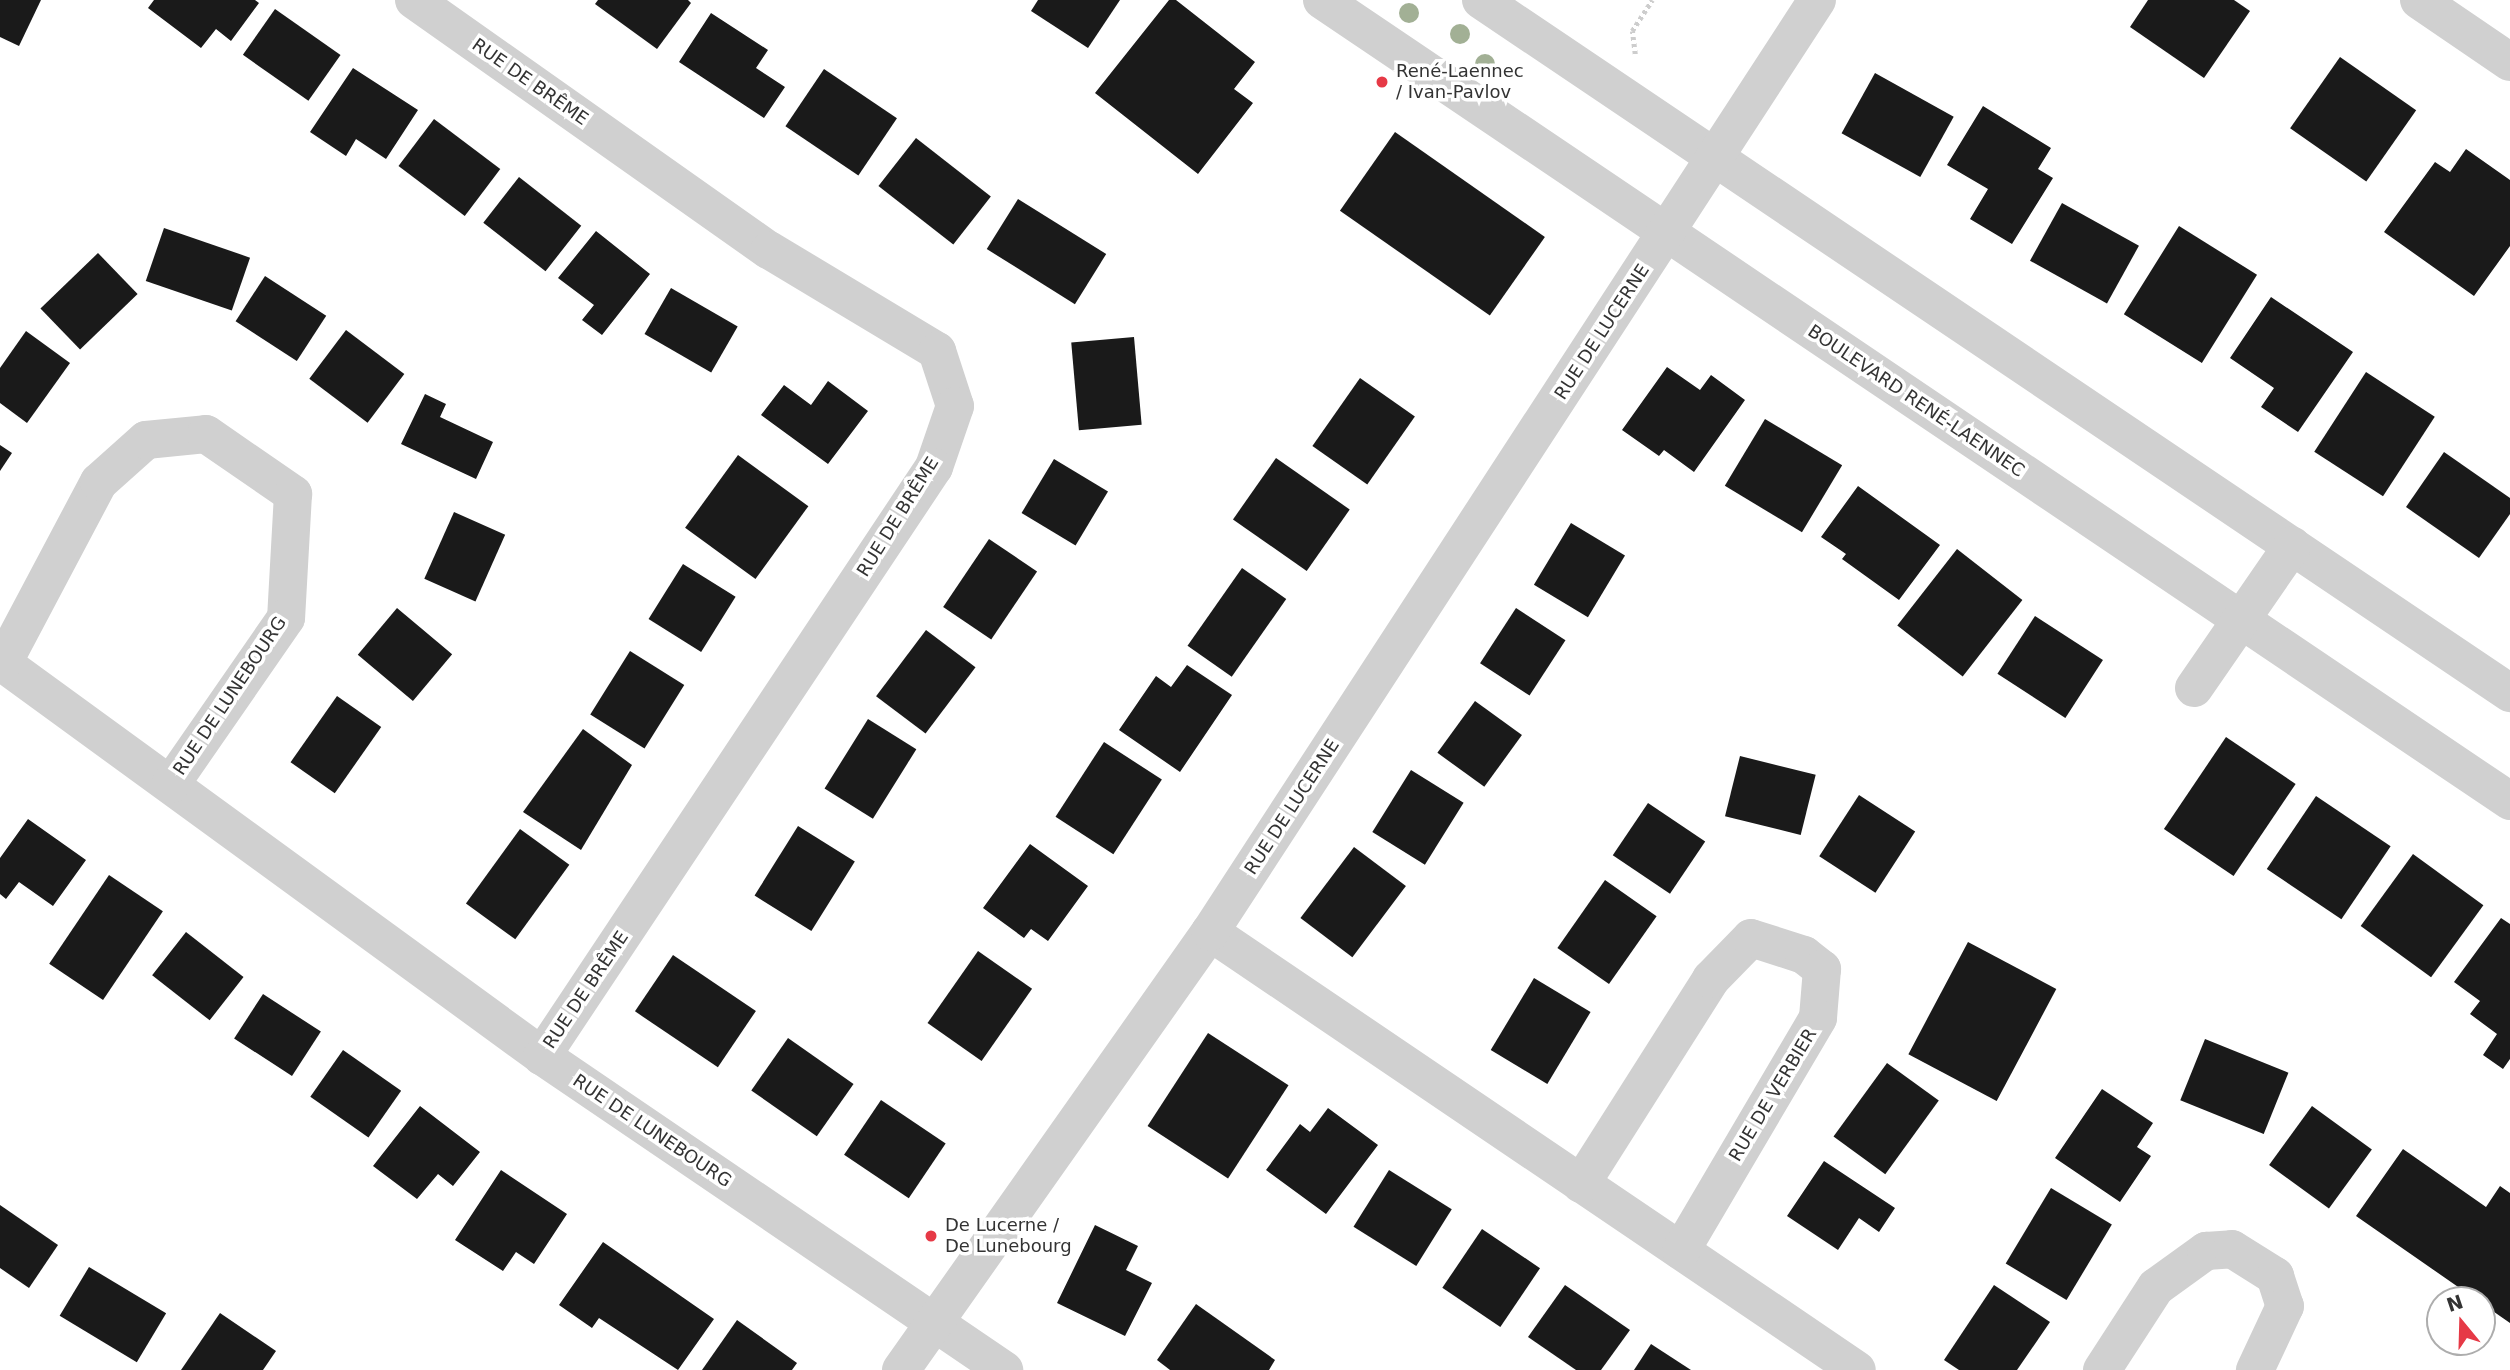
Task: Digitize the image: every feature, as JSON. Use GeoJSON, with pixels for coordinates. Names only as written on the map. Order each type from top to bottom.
{"type":"FeatureCollection","features":[{"type":"Feature","properties":{"kind":"street","name":"RUE DE BRÊME"},"geometry":{"type":"LineString","coordinates":[[414,0],[769,250],[937,351],[955,406],[934,467],[542,1056]]}},
{"type":"Feature","properties":{"kind":"street","name":"BOULEVARD RENÉ-LAENNEC"},"geometry":{"type":"LineString","coordinates":[[1322,0],[2510,801]]}},
{"type":"Feature","properties":{"kind":"street"},"geometry":{"type":"LineString","coordinates":[[1481,0],[2510,693]]}},
{"type":"Feature","properties":{"kind":"street","name":"RUE DE LUCERNE"},"geometry":{"type":"LineString","coordinates":[[901,1370],[1210,932],[1816,0]]}},
{"type":"Feature","properties":{"kind":"street"},"geometry":{"type":"LineString","coordinates":[[2431,3],[2510,62]]}},
{"type":"Feature","properties":{"kind":"street","name":"RUE DE LUNEBOURG"},"geometry":{"type":"LineString","coordinates":[[171,785],[286,618],[293,494],[206,434],[146,440],[99,482],[1,662],[542,1056],[1004,1370]]}},
{"type":"Feature","properties":{"kind":"street"},"geometry":{"type":"LineString","coordinates":[[2194,688],[2292,546]]}},
{"type":"Feature","properties":{"kind":"street"},"geometry":{"type":"LineString","coordinates":[[1210,932],[1857,1370]]}},
{"type":"Feature","properties":{"kind":"street","name":"RUE DE VERBIER"},"geometry":{"type":"LineString","coordinates":[[1581,1184],[1711,979],[1751,938],[1804,955],[1822,969],[1818,1018],[1681,1251]]}},
{"type":"Feature","properties":{"kind":"street"},"geometry":{"type":"LineString","coordinates":[[2102,1370],[2156,1287],[2206,1251],[2232,1249],[2275,1276],[2285,1306],[2255,1370]]}},
{"type":"Feature","properties":{"kind":"path"},"geometry":{"type":"LineString","coordinates":[[1637,65],[1632,31],[1653,0]]}},
{"type":"Feature","properties":{"kind":"building"},"geometry":{"type":"Polygon","coordinates":[[[0,0],[41,0],[19,46],[0,37],[0,0]]]}},
{"type":"Feature","properties":{"kind":"building"},"geometry":{"type":"Polygon","coordinates":[[[154,0],[255,0],[259,3],[231,41],[216,29],[201,48],[148,8],[154,0]]]}},
{"type":"Feature","properties":{"kind":"building"},"geometry":{"type":"Polygon","coordinates":[[[598,0],[688,0],[691,3],[657,49],[595,4],[598,0]]]}},
{"type":"Feature","properties":{"kind":"building"},"geometry":{"type":"Polygon","coordinates":[[[1038,0],[1120,0],[1088,48],[1031,11],[1038,0]]]}},
{"type":"Feature","properties":{"kind":"building"},"geometry":{"type":"Polygon","coordinates":[[[1169,0],[1176,0],[1255,62],[1234,89],[1253,103],[1198,174],[1095,93],[1169,0]]]}},
{"type":"Feature","properties":{"kind":"building"},"geometry":{"type":"Polygon","coordinates":[[[2148,0],[2234,0],[2250,11],[2204,78],[2130,27],[2148,0]]]}},
{"type":"Feature","properties":{"kind":"building"},"geometry":{"type":"Polygon","coordinates":[[[275,9],[341,55],[308,101],[243,55],[275,9]]]}},
{"type":"Feature","properties":{"kind":"building"},"geometry":{"type":"Polygon","coordinates":[[[711,13],[768,50],[756,68],[785,87],[764,118],[679,62],[711,13]]]}},
{"type":"Feature","properties":{"kind":"building"},"geometry":{"type":"Polygon","coordinates":[[[2340,57],[2416,110],[2366,182],[2290,128],[2340,57]]]}},
{"type":"Feature","properties":{"kind":"building"},"geometry":{"type":"Polygon","coordinates":[[[353,68],[418,110],[386,159],[356,139],[346,156],[310,132],[353,68]]]}},
{"type":"Feature","properties":{"kind":"building"},"geometry":{"type":"Polygon","coordinates":[[[824,69],[897,118],[858,175],[785,126],[824,69]]]}},
{"type":"Feature","properties":{"kind":"building"},"geometry":{"type":"Polygon","coordinates":[[[1875,73],[1954,117],[1920,177],[1842,133],[1875,73]]]}},
{"type":"Feature","properties":{"kind":"building"},"geometry":{"type":"Polygon","coordinates":[[[1983,106],[2051,148],[2038,169],[2053,178],[2012,244],[1970,219],[1988,189],[1947,165],[1983,106]]]}},
{"type":"Feature","properties":{"kind":"building"},"geometry":{"type":"Polygon","coordinates":[[[434,119],[500,169],[465,216],[398,166],[434,119]]]}},
{"type":"Feature","properties":{"kind":"building"},"geometry":{"type":"Polygon","coordinates":[[[1395,132],[1545,237],[1490,316],[1340,211],[1395,132]]]}},
{"type":"Feature","properties":{"kind":"building"},"geometry":{"type":"Polygon","coordinates":[[[916,138],[991,196],[953,245],[878,186],[916,138]]]}},
{"type":"Feature","properties":{"kind":"building"},"geometry":{"type":"Polygon","coordinates":[[[2466,149],[2510,180],[2510,246],[2474,296],[2384,232],[2435,162],[2450,172],[2466,149]]]}},
{"type":"Feature","properties":{"kind":"building"},"geometry":{"type":"Polygon","coordinates":[[[519,177],[581,226],[546,271],[483,223],[519,177]]]}},
{"type":"Feature","properties":{"kind":"building"},"geometry":{"type":"Polygon","coordinates":[[[1018,199],[1106,254],[1075,304],[987,249],[1018,199]]]}},
{"type":"Feature","properties":{"kind":"building"},"geometry":{"type":"Polygon","coordinates":[[[2062,203],[2139,246],[2107,303],[2030,261],[2062,203]]]}},
{"type":"Feature","properties":{"kind":"building"},"geometry":{"type":"Polygon","coordinates":[[[2179,226],[2257,275],[2202,363],[2124,314],[2179,226]]]}},
{"type":"Feature","properties":{"kind":"building"},"geometry":{"type":"Polygon","coordinates":[[[164,228],[250,258],[232,311],[146,281],[164,228]]]}},
{"type":"Feature","properties":{"kind":"building"},"geometry":{"type":"Polygon","coordinates":[[[596,231],[650,274],[602,335],[582,320],[594,305],[558,278],[596,231]]]}},
{"type":"Feature","properties":{"kind":"building"},"geometry":{"type":"Polygon","coordinates":[[[98,253],[138,294],[80,350],[40,309],[98,253]]]}},
{"type":"Feature","properties":{"kind":"building"},"geometry":{"type":"Polygon","coordinates":[[[265,276],[326,316],[297,361],[236,321],[265,276]]]}},
{"type":"Feature","properties":{"kind":"building"},"geometry":{"type":"Polygon","coordinates":[[[671,288],[738,327],[711,372],[644,334],[671,288]]]}},
{"type":"Feature","properties":{"kind":"building"},"geometry":{"type":"Polygon","coordinates":[[[2271,297],[2353,352],[2298,432],[2261,407],[2274,388],[2230,358],[2271,297]]]}},
{"type":"Feature","properties":{"kind":"building"},"geometry":{"type":"Polygon","coordinates":[[[346,330],[404,374],[368,423],[309,379],[346,330]]]}},
{"type":"Feature","properties":{"kind":"building"},"geometry":{"type":"Polygon","coordinates":[[[26,331],[70,363],[27,423],[0,403],[0,368],[26,331]]]}},
{"type":"Feature","properties":{"kind":"building"},"geometry":{"type":"Polygon","coordinates":[[[1134,337],[1142,425],[1079,430],[1071,342],[1134,337]]]}},
{"type":"Feature","properties":{"kind":"building"},"geometry":{"type":"Polygon","coordinates":[[[1667,367],[1700,390],[1711,375],[1745,400],[1694,472],[1664,450],[1659,456],[1622,430],[1667,367]]]}},
{"type":"Feature","properties":{"kind":"building"},"geometry":{"type":"Polygon","coordinates":[[[2366,372],[2435,417],[2383,496],[2314,452],[2366,372]]]}},
{"type":"Feature","properties":{"kind":"building"},"geometry":{"type":"Polygon","coordinates":[[[1360,378],[1415,416],[1367,484],[1312,446],[1360,378]]]}},
{"type":"Feature","properties":{"kind":"building"},"geometry":{"type":"Polygon","coordinates":[[[828,381],[868,411],[828,464],[761,415],[784,385],[811,405],[828,381]]]}},
{"type":"Feature","properties":{"kind":"building"},"geometry":{"type":"Polygon","coordinates":[[[425,394],[446,404],[440,417],[493,442],[476,479],[401,444],[425,394]]]}},
{"type":"Feature","properties":{"kind":"building"},"geometry":{"type":"Polygon","coordinates":[[[1765,419],[1842,465],[1802,532],[1725,486],[1765,419]]]}},
{"type":"Feature","properties":{"kind":"building"},"geometry":{"type":"Polygon","coordinates":[[[0,445],[12,453],[0,471],[0,445]]]}},
{"type":"Feature","properties":{"kind":"building"},"geometry":{"type":"Polygon","coordinates":[[[2444,452],[2510,498],[2510,514],[2479,558],[2406,507],[2444,452]]]}},
{"type":"Feature","properties":{"kind":"building"},"geometry":{"type":"Polygon","coordinates":[[[738,455],[808,506],[755,579],[685,528],[738,455]]]}},
{"type":"Feature","properties":{"kind":"building"},"geometry":{"type":"Polygon","coordinates":[[[1276,458],[1350,510],[1307,571],[1233,519],[1276,458]]]}},
{"type":"Feature","properties":{"kind":"building"},"geometry":{"type":"Polygon","coordinates":[[[1054,459],[1108,491],[1076,545],[1022,513],[1054,459]]]}},
{"type":"Feature","properties":{"kind":"building"},"geometry":{"type":"Polygon","coordinates":[[[1858,486],[1940,545],[1899,600],[1842,559],[1846,554],[1821,537],[1858,486]]]}},
{"type":"Feature","properties":{"kind":"building"},"geometry":{"type":"Polygon","coordinates":[[[454,512],[505,535],[475,601],[424,579],[454,512]]]}},
{"type":"Feature","properties":{"kind":"building"},"geometry":{"type":"Polygon","coordinates":[[[1571,523],[1625,555],[1588,617],[1534,585],[1571,523]]]}},
{"type":"Feature","properties":{"kind":"building"},"geometry":{"type":"Polygon","coordinates":[[[989,539],[1037,571],[991,639],[943,607],[989,539]]]}},
{"type":"Feature","properties":{"kind":"building"},"geometry":{"type":"Polygon","coordinates":[[[1957,549],[2022,600],[1963,677],[1897,625],[1957,549]]]}},
{"type":"Feature","properties":{"kind":"building"},"geometry":{"type":"Polygon","coordinates":[[[683,564],[736,597],[701,652],[649,619],[683,564]]]}},
{"type":"Feature","properties":{"kind":"building"},"geometry":{"type":"Polygon","coordinates":[[[1242,568],[1286,599],[1232,677],[1188,646],[1242,568]]]}},
{"type":"Feature","properties":{"kind":"building"},"geometry":{"type":"Polygon","coordinates":[[[397,608],[452,654],[413,701],[358,655],[397,608]]]}},
{"type":"Feature","properties":{"kind":"building"},"geometry":{"type":"Polygon","coordinates":[[[1516,608],[1565,640],[1530,695],[1480,663],[1516,608]]]}},
{"type":"Feature","properties":{"kind":"building"},"geometry":{"type":"Polygon","coordinates":[[[2035,616],[2103,660],[2065,718],[1997,674],[2035,616]]]}},
{"type":"Feature","properties":{"kind":"building"},"geometry":{"type":"Polygon","coordinates":[[[926,630],[976,667],[926,734],[876,696],[926,630]]]}},
{"type":"Feature","properties":{"kind":"building"},"geometry":{"type":"Polygon","coordinates":[[[630,651],[684,685],[645,749],[590,715],[630,651]]]}},
{"type":"Feature","properties":{"kind":"building"},"geometry":{"type":"Polygon","coordinates":[[[1187,665],[1232,695],[1180,772],[1119,730],[1156,676],[1171,687],[1187,665]]]}},
{"type":"Feature","properties":{"kind":"building"},"geometry":{"type":"Polygon","coordinates":[[[337,696],[381,727],[335,793],[291,762],[337,696]]]}},
{"type":"Feature","properties":{"kind":"building"},"geometry":{"type":"Polygon","coordinates":[[[1475,701],[1522,735],[1484,787],[1437,753],[1475,701]]]}},
{"type":"Feature","properties":{"kind":"building"},"geometry":{"type":"Polygon","coordinates":[[[868,719],[916,749],[873,819],[825,789],[868,719]]]}},
{"type":"Feature","properties":{"kind":"building"},"geometry":{"type":"Polygon","coordinates":[[[583,729],[632,765],[581,850],[523,812],[583,729]]]}},
{"type":"Feature","properties":{"kind":"building"},"geometry":{"type":"Polygon","coordinates":[[[2226,737],[2296,784],[2234,876],[2164,829],[2226,737]]]}},
{"type":"Feature","properties":{"kind":"building"},"geometry":{"type":"Polygon","coordinates":[[[1104,742],[1162,780],[1113,854],[1056,817],[1104,742]]]}},
{"type":"Feature","properties":{"kind":"building"},"geometry":{"type":"Polygon","coordinates":[[[1740,756],[1816,775],[1801,835],[1725,816],[1740,756]]]}},
{"type":"Feature","properties":{"kind":"building"},"geometry":{"type":"Polygon","coordinates":[[[1411,770],[1464,803],[1425,865],[1372,832],[1411,770]]]}},
{"type":"Feature","properties":{"kind":"building"},"geometry":{"type":"Polygon","coordinates":[[[1859,795],[1915,831],[1875,893],[1819,856],[1859,795]]]}},
{"type":"Feature","properties":{"kind":"building"},"geometry":{"type":"Polygon","coordinates":[[[2316,796],[2391,846],[2341,919],[2267,869],[2316,796]]]}},
{"type":"Feature","properties":{"kind":"building"},"geometry":{"type":"Polygon","coordinates":[[[1648,803],[1705,842],[1670,894],[1613,855],[1648,803]]]}},
{"type":"Feature","properties":{"kind":"building"},"geometry":{"type":"Polygon","coordinates":[[[28,819],[86,860],[53,906],[19,882],[6,899],[0,894],[0,858],[28,819]]]}},
{"type":"Feature","properties":{"kind":"building"},"geometry":{"type":"Polygon","coordinates":[[[798,826],[855,862],[811,931],[755,896],[798,826]]]}},
{"type":"Feature","properties":{"kind":"building"},"geometry":{"type":"Polygon","coordinates":[[[520,829],[569,865],[515,939],[466,903],[520,829]]]}},
{"type":"Feature","properties":{"kind":"building"},"geometry":{"type":"Polygon","coordinates":[[[1030,844],[1088,886],[1048,941],[1031,929],[1024,938],[983,908],[1030,844]]]}},
{"type":"Feature","properties":{"kind":"building"},"geometry":{"type":"Polygon","coordinates":[[[1354,847],[1406,886],[1352,957],[1300,918],[1354,847]]]}},
{"type":"Feature","properties":{"kind":"building"},"geometry":{"type":"Polygon","coordinates":[[[2413,854],[2483,905],[2431,977],[2361,926],[2413,854]]]}},
{"type":"Feature","properties":{"kind":"building"},"geometry":{"type":"Polygon","coordinates":[[[109,875],[163,911],[103,1000],[49,964],[109,875]]]}},
{"type":"Feature","properties":{"kind":"building"},"geometry":{"type":"Polygon","coordinates":[[[1605,880],[1657,916],[1609,984],[1557,948],[1605,880]]]}},
{"type":"Feature","properties":{"kind":"building"},"geometry":{"type":"Polygon","coordinates":[[[2501,918],[2510,924],[2510,1059],[2503,1069],[2483,1055],[2497,1034],[2470,1014],[2480,1001],[2454,982],[2501,918]]]}},
{"type":"Feature","properties":{"kind":"building"},"geometry":{"type":"Polygon","coordinates":[[[186,932],[244,977],[210,1020],[152,975],[186,932]]]}},
{"type":"Feature","properties":{"kind":"building"},"geometry":{"type":"Polygon","coordinates":[[[1968,942],[2056,989],[1997,1101],[1908,1054],[1968,942]]]}},
{"type":"Feature","properties":{"kind":"building"},"geometry":{"type":"Polygon","coordinates":[[[978,951],[1032,989],[982,1061],[928,1023],[978,951]]]}},
{"type":"Feature","properties":{"kind":"building"},"geometry":{"type":"Polygon","coordinates":[[[673,955],[756,1011],[718,1067],[635,1011],[673,955]]]}},
{"type":"Feature","properties":{"kind":"building"},"geometry":{"type":"Polygon","coordinates":[[[1534,978],[1591,1012],[1547,1084],[1491,1050],[1534,978]]]}},
{"type":"Feature","properties":{"kind":"building"},"geometry":{"type":"Polygon","coordinates":[[[263,994],[321,1032],[292,1076],[234,1038],[263,994]]]}},
{"type":"Feature","properties":{"kind":"building"},"geometry":{"type":"Polygon","coordinates":[[[1208,1033],[1289,1085],[1228,1178],[1148,1126],[1208,1033]]]}},
{"type":"Feature","properties":{"kind":"building"},"geometry":{"type":"Polygon","coordinates":[[[788,1038],[854,1084],[817,1136],[751,1090],[788,1038]]]}},
{"type":"Feature","properties":{"kind":"building"},"geometry":{"type":"Polygon","coordinates":[[[2205,1039],[2288,1073],[2264,1134],[2180,1100],[2205,1039]]]}},
{"type":"Feature","properties":{"kind":"building"},"geometry":{"type":"Polygon","coordinates":[[[343,1050],[401,1091],[368,1137],[310,1097],[343,1050]]]}},
{"type":"Feature","properties":{"kind":"building"},"geometry":{"type":"Polygon","coordinates":[[[1887,1063],[1939,1101],[1885,1174],[1834,1137],[1887,1063]]]}},
{"type":"Feature","properties":{"kind":"building"},"geometry":{"type":"Polygon","coordinates":[[[2102,1089],[2153,1123],[2137,1147],[2151,1156],[2120,1202],[2055,1158],[2102,1089]]]}},
{"type":"Feature","properties":{"kind":"building"},"geometry":{"type":"Polygon","coordinates":[[[881,1100],[946,1144],[909,1198],[844,1155],[881,1100]]]}},
{"type":"Feature","properties":{"kind":"building"},"geometry":{"type":"Polygon","coordinates":[[[420,1106],[480,1152],[453,1186],[438,1174],[417,1199],[373,1166],[420,1106]]]}},
{"type":"Feature","properties":{"kind":"building"},"geometry":{"type":"Polygon","coordinates":[[[2312,1106],[2372,1149],[2329,1209],[2269,1165],[2312,1106]]]}},
{"type":"Feature","properties":{"kind":"building"},"geometry":{"type":"Polygon","coordinates":[[[1328,1108],[1378,1145],[1326,1214],[1266,1170],[1300,1124],[1310,1132],[1328,1108]]]}},
{"type":"Feature","properties":{"kind":"building"},"geometry":{"type":"Polygon","coordinates":[[[2403,1149],[2486,1207],[2500,1186],[2510,1193],[2510,1323],[2496,1313],[2496,1286],[2457,1286],[2356,1216],[2403,1149]]]}},
{"type":"Feature","properties":{"kind":"building"},"geometry":{"type":"Polygon","coordinates":[[[1824,1161],[1895,1208],[1879,1232],[1859,1218],[1838,1250],[1787,1216],[1824,1161]]]}},
{"type":"Feature","properties":{"kind":"building"},"geometry":{"type":"Polygon","coordinates":[[[501,1170],[567,1214],[534,1264],[516,1252],[503,1271],[455,1240],[501,1170]]]}},
{"type":"Feature","properties":{"kind":"building"},"geometry":{"type":"Polygon","coordinates":[[[1389,1170],[1452,1209],[1416,1266],[1353,1227],[1389,1170]]]}},
{"type":"Feature","properties":{"kind":"building"},"geometry":{"type":"Polygon","coordinates":[[[2051,1188],[2112,1225],[2067,1300],[2006,1263],[2051,1188]]]}},
{"type":"Feature","properties":{"kind":"building"},"geometry":{"type":"Polygon","coordinates":[[[0,1205],[58,1245],[29,1288],[0,1268],[0,1205]]]}},
{"type":"Feature","properties":{"kind":"building"},"geometry":{"type":"Polygon","coordinates":[[[1095,1225],[1138,1246],[1126,1270],[1152,1283],[1125,1336],[1057,1303],[1095,1225]]]}},
{"type":"Feature","properties":{"kind":"building"},"geometry":{"type":"Polygon","coordinates":[[[1482,1229],[1540,1268],[1500,1327],[1442,1288],[1482,1229]]]}},
{"type":"Feature","properties":{"kind":"building"},"geometry":{"type":"Polygon","coordinates":[[[603,1242],[714,1319],[678,1370],[599,1318],[592,1328],[559,1305],[603,1242]]]}},
{"type":"Feature","properties":{"kind":"building"},"geometry":{"type":"Polygon","coordinates":[[[89,1267],[166,1313],[137,1362],[60,1316],[89,1267]]]}},
{"type":"Feature","properties":{"kind":"building"},"geometry":{"type":"Polygon","coordinates":[[[1565,1285],[1630,1330],[1601,1370],[1576,1370],[1528,1337],[1565,1285]]]}},
{"type":"Feature","properties":{"kind":"building"},"geometry":{"type":"Polygon","coordinates":[[[1994,1285],[2050,1322],[2017,1370],[1959,1370],[1944,1360],[1994,1285]]]}},
{"type":"Feature","properties":{"kind":"building"},"geometry":{"type":"Polygon","coordinates":[[[1196,1304],[1275,1360],[1269,1370],[1170,1370],[1157,1360],[1196,1304]]]}},
{"type":"Feature","properties":{"kind":"building"},"geometry":{"type":"Polygon","coordinates":[[[220,1313],[276,1351],[263,1370],[181,1370],[220,1313]]]}},
{"type":"Feature","properties":{"kind":"building"},"geometry":{"type":"Polygon","coordinates":[[[737,1320],[797,1363],[792,1370],[702,1370],[737,1320]]]}},
{"type":"Feature","properties":{"kind":"building"},"geometry":{"type":"Polygon","coordinates":[[[1651,1344],[1691,1370],[1634,1370],[1651,1344]]]}},
{"type":"Feature","properties":{"kind":"place","name":"René-Laennec / Ivan-Pavlov"},"geometry":{"type":"Point","coordinates":[1382,82]}},
{"type":"Feature","properties":{"kind":"place","name":"De Lucerne / De Lunebourg"},"geometry":{"type":"Point","coordinates":[931,1236]}}]}
